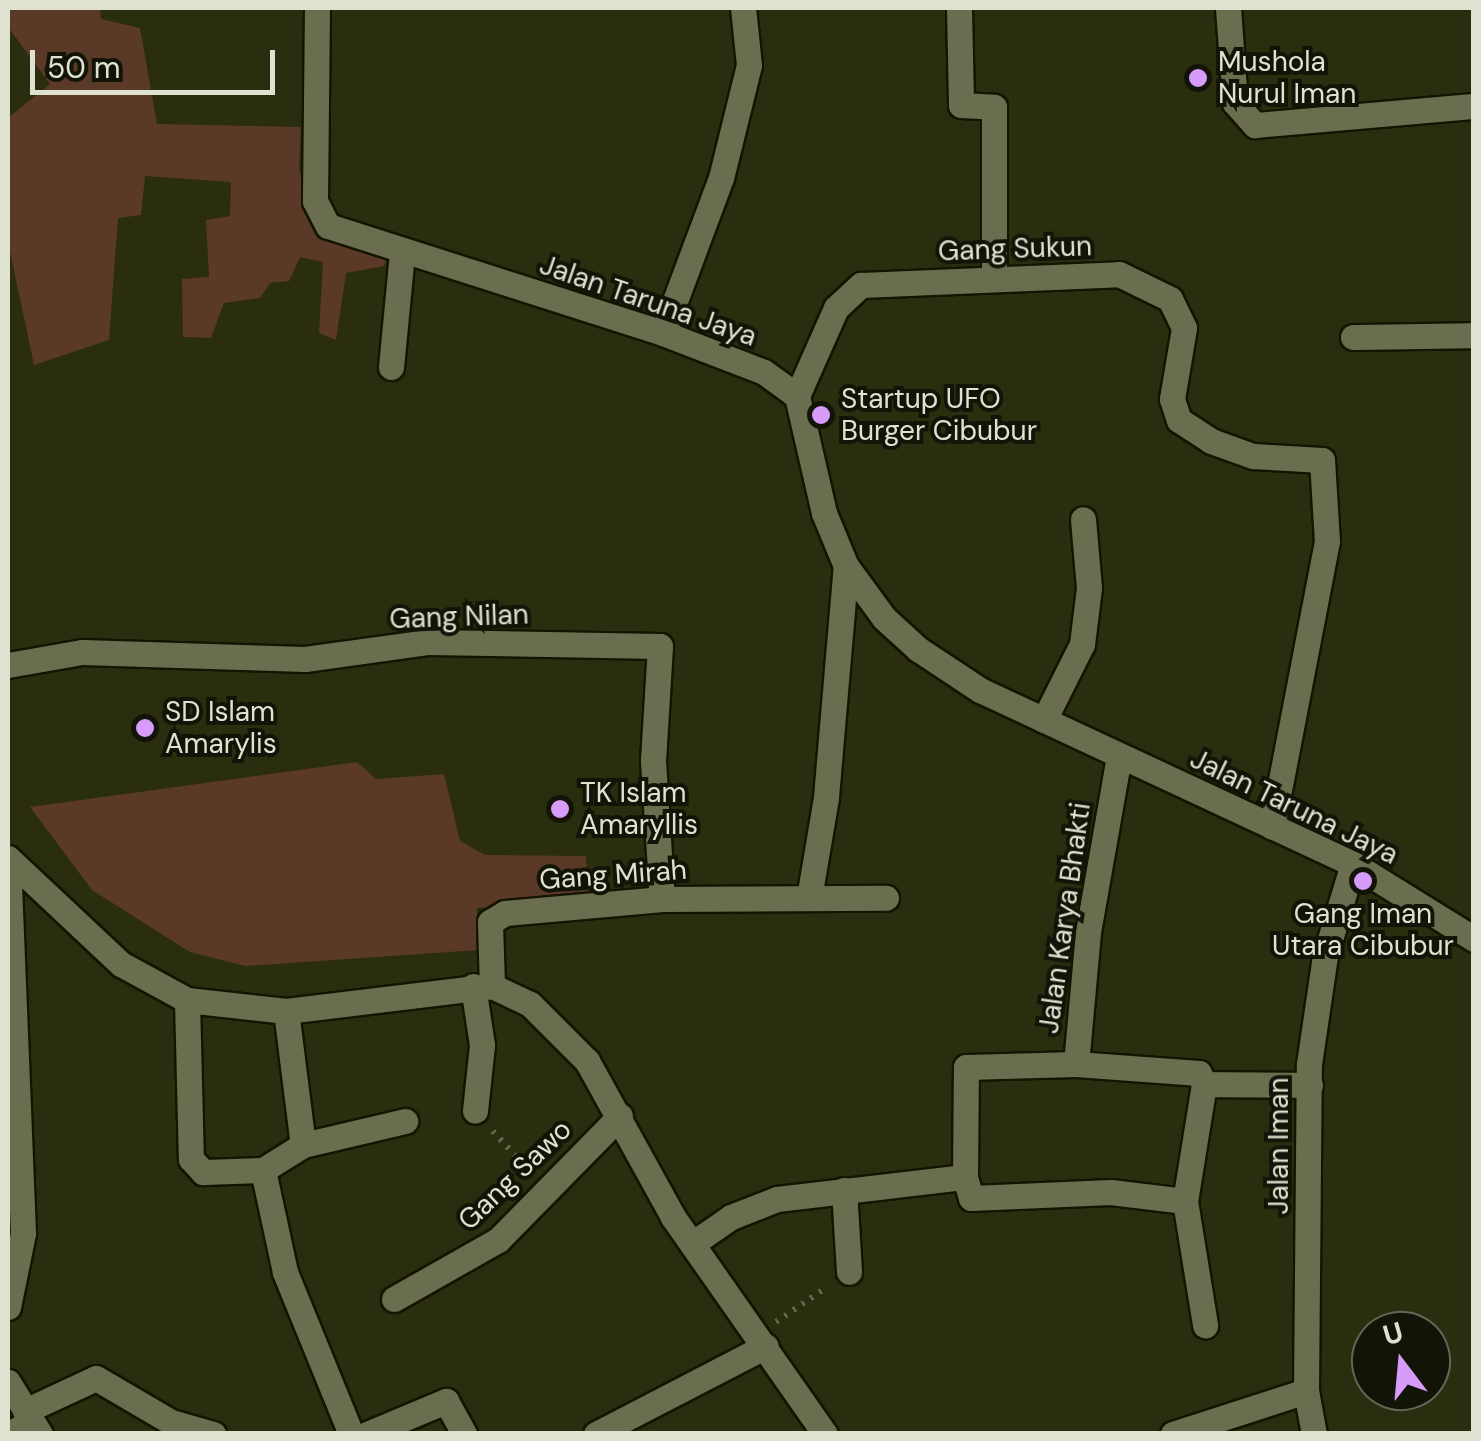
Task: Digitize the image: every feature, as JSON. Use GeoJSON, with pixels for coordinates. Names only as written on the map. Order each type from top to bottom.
{"type":"FeatureCollection","features":[{"type":"Feature","properties":{"kind":"street","name":"Jalan Taruna Jaya"},"geometry":{"type":"LineString","coordinates":[[317,8],[315,201],[328,226],[402,254],[663,333],[764,372],[798,396],[824,513],[846,566],[884,618],[918,648],[980,690],[1353,864],[1474,940]]}},
{"type":"Feature","properties":{"kind":"street"},"geometry":{"type":"LineString","coordinates":[[663,333],[732,135],[749,65],[743,8]]}},
{"type":"Feature","properties":{"kind":"street"},"geometry":{"type":"LineString","coordinates":[[959,8],[961,104],[994,107],[994,279]]}},
{"type":"Feature","properties":{"kind":"street"},"geometry":{"type":"LineString","coordinates":[[1228,8],[1235,104],[1255,125],[1474,106]]}},
{"type":"Feature","properties":{"kind":"street"},"geometry":{"type":"LineString","coordinates":[[392,367],[402,254]]}},
{"type":"Feature","properties":{"kind":"street","name":"Gang Sukun"},"geometry":{"type":"LineString","coordinates":[[798,396],[849,292],[861,286],[1119,274],[1170,299],[1184,328],[1172,399],[1179,420],[1211,441],[1253,456],[1322,460],[1327,542],[1272,827]]}},
{"type":"Feature","properties":{"kind":"street"},"geometry":{"type":"LineString","coordinates":[[1354,337],[1474,335]]}},
{"type":"Feature","properties":{"kind":"street"},"geometry":{"type":"LineString","coordinates":[[1044,720],[1082,644],[1089,588],[1084,519]]}},
{"type":"Feature","properties":{"kind":"street"},"geometry":{"type":"LineString","coordinates":[[808,898],[826,797],[846,566]]}},
{"type":"Feature","properties":{"kind":"street","name":"Gang Nilan"},"geometry":{"type":"LineString","coordinates":[[8,665],[82,652],[305,658],[427,642],[660,646],[653,761],[662,899]]}},
{"type":"Feature","properties":{"kind":"street","name":"Jalan Karya Bhakti"},"geometry":{"type":"LineString","coordinates":[[1063,1065],[1119,756]]}},
{"type":"Feature","properties":{"kind":"street"},"geometry":{"type":"LineString","coordinates":[[8,859],[122,964],[187,1000],[286,1011],[483,986],[563,1031],[620,1116],[692,1244],[824,1434]]}},
{"type":"Feature","properties":{"kind":"street"},"geometry":{"type":"LineString","coordinates":[[8,859],[10,1025],[22,1232],[8,1307]]}},
{"type":"Feature","properties":{"kind":"street","name":"Jalan Iman"},"geometry":{"type":"LineString","coordinates":[[1314,1434],[1306,1390],[1310,1085],[1316,997],[1353,864]]}},
{"type":"Feature","properties":{"kind":"street","name":"Gang Mirah"},"geometry":{"type":"LineString","coordinates":[[483,986],[494,918],[662,899],[886,898]]}},
{"type":"Feature","properties":{"kind":"street"},"geometry":{"type":"LineString","coordinates":[[475,1111],[483,986]]}},
{"type":"Feature","properties":{"kind":"street"},"geometry":{"type":"LineString","coordinates":[[187,1000],[191,1160],[202,1172],[263,1170],[303,1145],[404,1121]]}},
{"type":"Feature","properties":{"kind":"street"},"geometry":{"type":"LineString","coordinates":[[286,1011],[303,1145]]}},
{"type":"Feature","properties":{"kind":"street"},"geometry":{"type":"LineString","coordinates":[[1185,1201],[1111,1192],[972,1198],[965,1176],[966,1067],[1063,1065],[1195,1070],[1204,1084],[1185,1201],[1206,1325]]}},
{"type":"Feature","properties":{"kind":"street"},"geometry":{"type":"LineString","coordinates":[[1204,1084],[1310,1085]]}},
{"type":"Feature","properties":{"kind":"street","name":"Gang Sawo"},"geometry":{"type":"LineString","coordinates":[[394,1299],[498,1240],[620,1116]]}},
{"type":"Feature","properties":{"kind":"street"},"geometry":{"type":"LineString","coordinates":[[263,1170],[286,1272],[351,1434]]}},
{"type":"Feature","properties":{"kind":"street"},"geometry":{"type":"LineString","coordinates":[[692,1244],[731,1217],[778,1199],[965,1176]]}},
{"type":"Feature","properties":{"kind":"street"},"geometry":{"type":"LineString","coordinates":[[844,1190],[849,1272]]}},
{"type":"Feature","properties":{"kind":"street"},"geometry":{"type":"LineString","coordinates":[[596,1434],[762,1341]]}},
{"type":"Feature","properties":{"kind":"street"},"geometry":{"type":"LineString","coordinates":[[8,1382],[27,1425],[96,1378],[171,1422],[213,1434]]}},
{"type":"Feature","properties":{"kind":"street"},"geometry":{"type":"LineString","coordinates":[[1173,1434],[1306,1390]]}},
{"type":"Feature","properties":{"kind":"street"},"geometry":{"type":"LineString","coordinates":[[366,1434],[446,1401],[464,1434]]}},
{"type":"Feature","properties":{"kind":"path"},"geometry":{"type":"LineString","coordinates":[[475,1111],[546,1190]]}},
{"type":"Feature","properties":{"kind":"path"},"geometry":{"type":"LineString","coordinates":[[762,1341],[849,1272]]}},
{"type":"Feature","properties":{"kind":"shaded area"},"geometry":{"type":"Polygon","coordinates":[[[8,8],[100,8],[101,19],[140,28],[157,124],[301,127],[299,168],[309,204],[390,249],[384,266],[346,273],[336,340],[319,333],[323,262],[300,257],[289,281],[270,283],[260,298],[224,303],[211,338],[183,337],[182,279],[209,277],[206,220],[230,216],[231,182],[145,176],[141,215],[118,218],[109,340],[34,365],[8,242],[8,118],[50,84],[8,27],[8,8]]]}},
{"type":"Feature","properties":{"kind":"shaded area"},"geometry":{"type":"Polygon","coordinates":[[[357,762],[376,779],[444,774],[460,841],[485,855],[586,856],[589,903],[477,908],[478,950],[245,966],[190,952],[92,890],[30,807],[357,762]]]}},
{"type":"Feature","properties":{"kind":"place","name":"Mushola Nurul Iman"},"geometry":{"type":"Point","coordinates":[1198,78]}},
{"type":"Feature","properties":{"kind":"place","name":"Startup UFO Burger Cibubur"},"geometry":{"type":"Point","coordinates":[821,415]}},
{"type":"Feature","properties":{"kind":"place","name":"SD Islam Amarylis"},"geometry":{"type":"Point","coordinates":[145,728]}},
{"type":"Feature","properties":{"kind":"place","name":"TK Islam Amaryllis"},"geometry":{"type":"Point","coordinates":[560,809]}},
{"type":"Feature","properties":{"kind":"place","name":"Gang Iman Utara Cibubur"},"geometry":{"type":"Point","coordinates":[1363,881]}}]}
